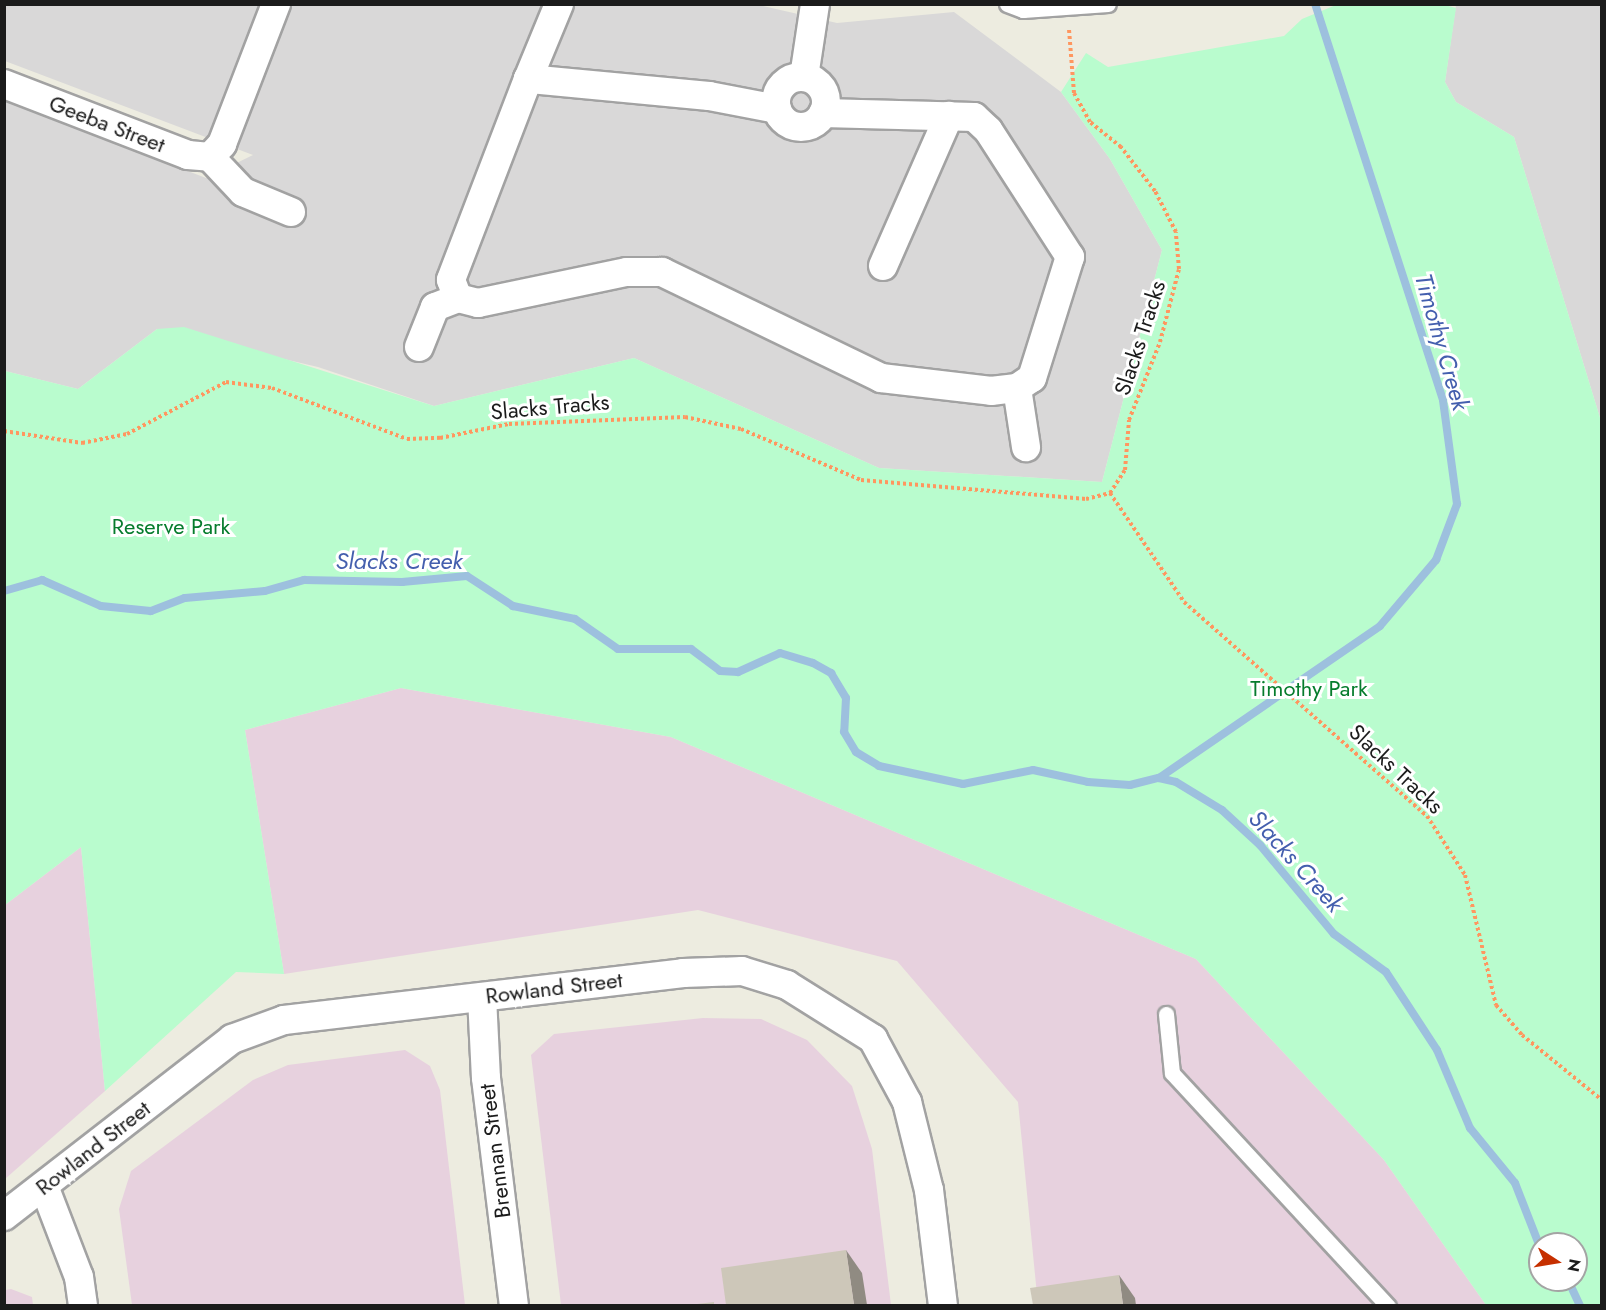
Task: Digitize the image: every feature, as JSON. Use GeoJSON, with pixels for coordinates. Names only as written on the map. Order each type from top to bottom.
{"type":"FeatureCollection","features":[{"type":"Feature","properties":{"kind":"street"},"geometry":{"type":"LineString","coordinates":[[276,4],[222,144],[210,157],[243,192],[291,212]]}},
{"type":"Feature","properties":{"kind":"street"},"geometry":{"type":"LineString","coordinates":[[458,298],[451,280],[559,4]]}},
{"type":"Feature","properties":{"kind":"street"},"geometry":{"type":"LineString","coordinates":[[804,77],[815,4]]}},
{"type":"Feature","properties":{"kind":"street"},"geometry":{"type":"LineString","coordinates":[[777,109],[782,86],[804,77]]}},
{"type":"Feature","properties":{"kind":"street"},"geometry":{"type":"LineString","coordinates":[[804,77],[823,90],[823,113]]}},
{"type":"Feature","properties":{"kind":"street"},"geometry":{"type":"LineString","coordinates":[[419,347],[435,308],[458,298],[478,303],[627,272],[663,272],[881,378],[991,391],[1017,388],[1032,378],[1070,257],[988,130],[974,117],[823,113],[811,124],[794,126],[777,109],[709,96],[528,79]]}},
{"type":"Feature","properties":{"kind":"street","name":"Geeba Street"},"geometry":{"type":"LineString","coordinates":[[4,84],[188,155],[210,157]]}},
{"type":"Feature","properties":{"kind":"street"},"geometry":{"type":"LineString","coordinates":[[883,266],[949,116]]}},
{"type":"Feature","properties":{"kind":"street"},"geometry":{"type":"LineString","coordinates":[[1017,388],[1026,447]]}},
{"type":"Feature","properties":{"kind":"street","name":"Rowland Street"},"geometry":{"type":"LineString","coordinates":[[4,1216],[232,1039],[284,1020],[482,997],[742,972],[787,985],[832,1009],[873,1040],[907,1102],[929,1190],[943,1305]]}},
{"type":"Feature","properties":{"kind":"street","name":"Brennan Street"},"geometry":{"type":"LineString","coordinates":[[482,997],[486,1078],[514,1305]]}},
{"type":"Feature","properties":{"kind":"street"},"geometry":{"type":"LineString","coordinates":[[44,1186],[79,1278],[83,1305]]}},
{"type":"Feature","properties":{"kind":"lane"},"geometry":{"type":"LineString","coordinates":[[1008,4],[1023,10],[1108,4]]}},
{"type":"Feature","properties":{"kind":"lane"},"geometry":{"type":"LineString","coordinates":[[1166,1014],[1172,1073],[1388,1305]]}},
{"type":"Feature","properties":{"kind":"path","name":"Slacks Tracks"},"geometry":{"type":"LineString","coordinates":[[4,431],[82,443],[127,434],[226,382],[272,388],[407,439],[440,438],[508,424],[685,417],[741,429],[861,480],[1086,499],[1110,493],[1125,470],[1129,420],[1160,342],[1179,269],[1176,232],[1155,191],[1121,147],[1090,122],[1074,93],[1067,7]]}},
{"type":"Feature","properties":{"kind":"path","name":"Slacks Tracks"},"geometry":{"type":"LineString","coordinates":[[1110,493],[1184,602],[1427,816],[1465,875],[1496,1005],[1522,1035],[1602,1100]]}},
{"type":"Feature","properties":{"kind":"shaded area"},"geometry":{"type":"Polygon","coordinates":[[[754,4],[837,23],[954,12],[1061,92],[1110,159],[1162,250],[1102,482],[879,468],[634,358],[434,406],[318,367],[157,329],[78,389],[5,371],[5,101],[206,178],[253,155],[5,61],[5,5],[754,4]]]}},
{"type":"Feature","properties":{"kind":"shaded area"},"geometry":{"type":"Polygon","coordinates":[[[1456,5],[1601,5],[1601,421],[1514,137],[1456,102],[1445,82],[1456,5]]]}},
{"type":"Feature","properties":{"kind":"shaded area"},"geometry":{"type":"Polygon","coordinates":[[[401,688],[671,737],[1196,959],[1384,1160],[1486,1305],[1038,1305],[1018,1102],[897,961],[698,910],[284,974],[245,730],[401,688]]]}},
{"type":"Feature","properties":{"kind":"shaded area"},"geometry":{"type":"Polygon","coordinates":[[[81,847],[105,1091],[5,1179],[5,905],[81,847]]]}},
{"type":"Feature","properties":{"kind":"shaded area"},"geometry":{"type":"Polygon","coordinates":[[[703,1018],[761,1019],[807,1040],[852,1086],[872,1149],[891,1305],[561,1305],[531,1055],[554,1034],[703,1018]]]}},
{"type":"Feature","properties":{"kind":"shaded area"},"geometry":{"type":"Polygon","coordinates":[[[405,1050],[430,1066],[440,1090],[465,1305],[132,1305],[119,1209],[131,1171],[253,1080],[288,1065],[405,1050]]]}},
{"type":"Feature","properties":{"kind":"shaded area"},"geometry":{"type":"Polygon","coordinates":[[[11,1289],[32,1297],[33,1305],[5,1305],[5,1290],[11,1289]]]}},
{"type":"Feature","properties":{"kind":"green space","name":"Timothy Park"},"geometry":{"type":"Polygon","coordinates":[[[1441,4],[1456,8],[1445,82],[1456,102],[1514,137],[1601,421],[1601,1305],[1486,1305],[1384,1160],[1196,959],[671,737],[401,688],[245,730],[284,974],[236,972],[105,1091],[81,847],[5,905],[5,371],[78,389],[157,329],[184,327],[434,406],[634,358],[879,468],[1102,482],[1162,250],[1110,159],[1061,92],[1086,53],[1108,67],[1284,36],[1302,19],[1336,5],[1441,4]]]}},
{"type":"Feature","properties":{"kind":"building"},"geometry":{"type":"Polygon","coordinates":[[[846,1250],[854,1305],[726,1305],[721,1268],[846,1250]]]}},
{"type":"Feature","properties":{"kind":"building"},"geometry":{"type":"Polygon","coordinates":[[[1119,1275],[1123,1305],[1033,1305],[1030,1288],[1119,1275]]]}},
{"type":"Feature","properties":{"kind":"building"},"geometry":{"type":"Polygon","coordinates":[[[714,1302],[714,1305],[689,1305],[714,1302]]]}},
{"type":"Feature","properties":{"kind":"waterway","name":"Timothy Creek"},"geometry":{"type":"LineString","coordinates":[[1159,778],[1380,626],[1436,560],[1457,504],[1443,400],[1315,4]]}},
{"type":"Feature","properties":{"kind":"waterway","name":"Slacks Creek"},"geometry":{"type":"LineString","coordinates":[[4,591],[42,580],[101,606],[151,611],[185,598],[265,591],[304,580],[402,582],[467,576],[513,606],[575,619],[618,649],[691,649],[720,671],[738,672],[780,653],[813,663],[831,673],[846,698],[844,732],[856,752],[879,766],[963,784],[1033,770],[1088,782],[1130,785],[1159,778],[1176,782],[1222,810],[1260,845],[1334,934],[1386,972],[1437,1050],[1470,1128],[1515,1183],[1534,1232]]}},
{"type":"Feature","properties":{"kind":"waterway","name":"Slacks Creek"},"geometry":{"type":"LineString","coordinates":[[1574,1292],[1580,1306]]}},
{"type":"Feature","properties":{"kind":"park label","name":"Reserve Park"},"geometry":{"type":"Point","coordinates":[171,527]}}]}
